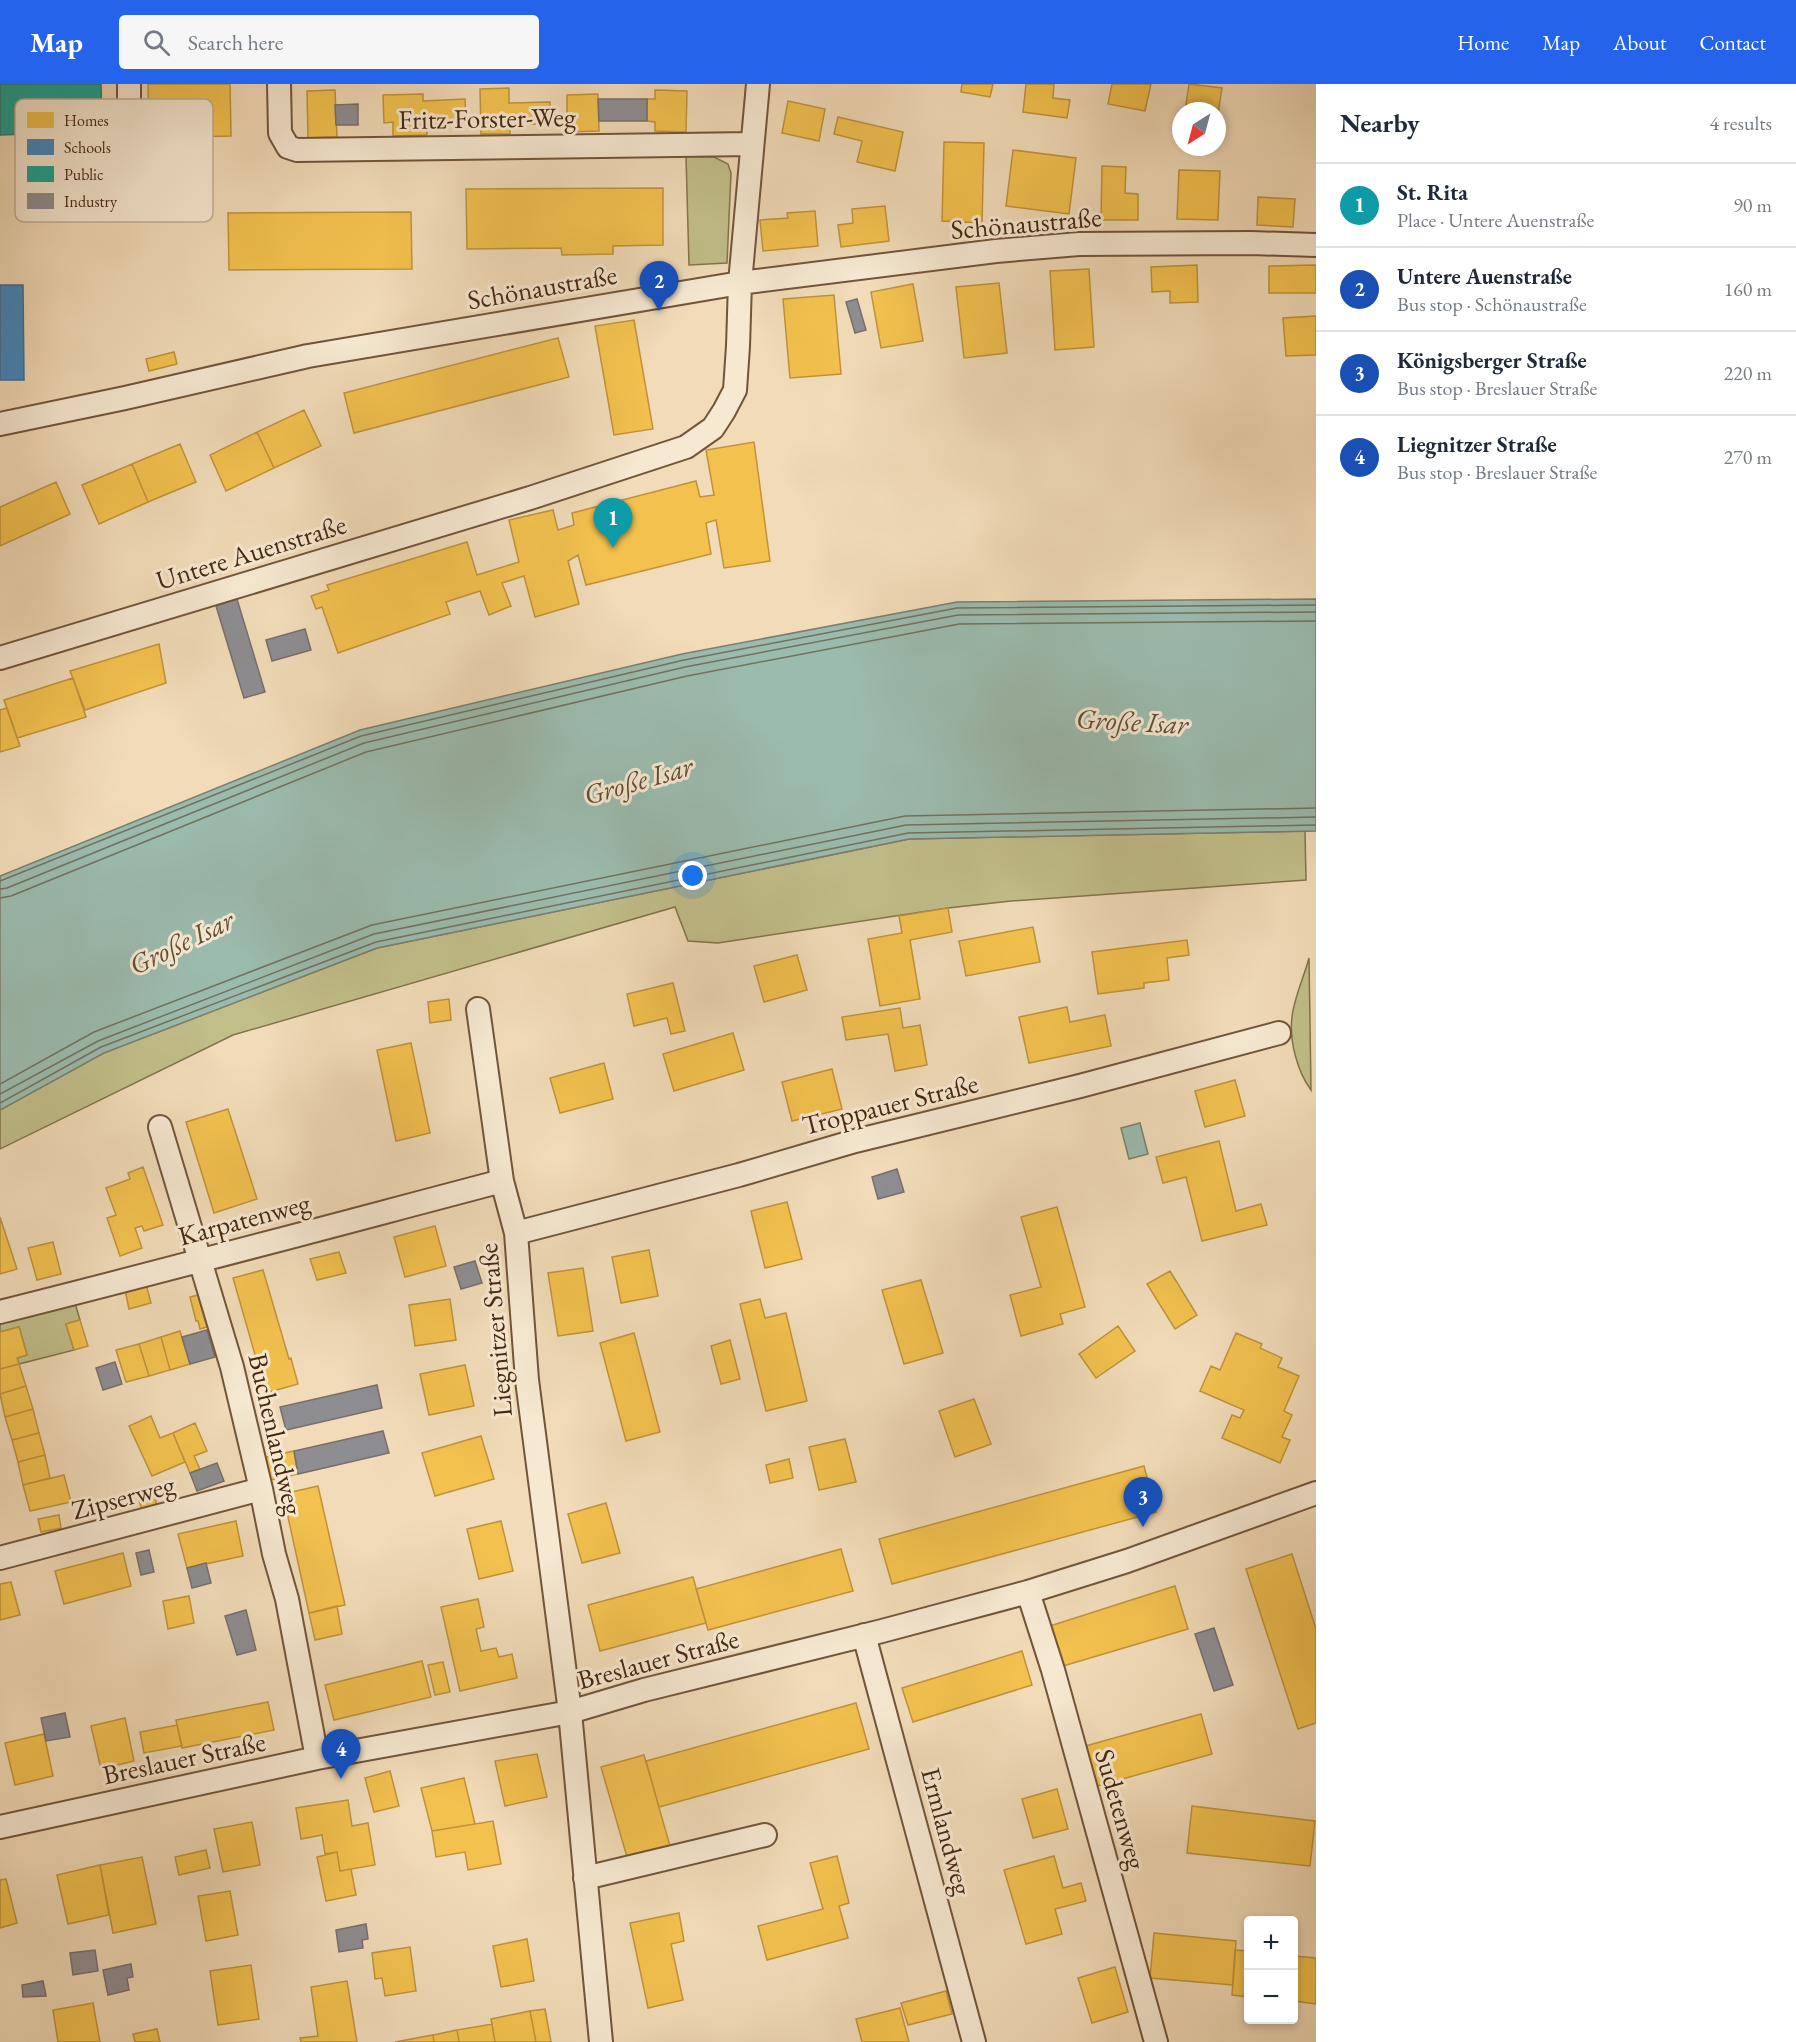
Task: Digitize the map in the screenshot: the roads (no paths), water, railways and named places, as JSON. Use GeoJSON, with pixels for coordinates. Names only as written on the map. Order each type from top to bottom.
{"type":"FeatureCollection","features":[{"type":"Feature","properties":{"kind":"street","name":"Fritz-Forster-Weg"},"geometry":{"type":"LineString","coordinates":[[279,84],[280,133],[288,147],[297,150],[752,144]]}},
{"type":"Feature","properties":{"kind":"street","name":"Untere Auenstraße"},"geometry":{"type":"LineString","coordinates":[[0,658],[530,498],[686,447],[713,428],[735,390],[740,283],[758,84]]}},
{"type":"Feature","properties":{"kind":"street","name":"Schönaustraße"},"geometry":{"type":"LineString","coordinates":[[0,424],[308,356],[740,283],[996,251],[1079,244],[1316,245]]}},
{"type":"Feature","properties":{"kind":"street","name":"Liegnitzer Straße"},"geometry":{"type":"LineString","coordinates":[[478,1009],[502,1181],[516,1233],[527,1380],[570,1712],[601,2042]]}},
{"type":"Feature","properties":{"kind":"street","name":"Troppauer Straße"},"geometry":{"type":"LineString","coordinates":[[516,1233],[739,1175],[844,1144],[1080,1086],[1279,1033]]}},
{"type":"Feature","properties":{"kind":"street","name":"Buchenlandweg"},"geometry":{"type":"LineString","coordinates":[[160,1127],[229,1357],[296,1642],[317,1758]]}},
{"type":"Feature","properties":{"kind":"street","name":"Karpatenweg"},"geometry":{"type":"LineString","coordinates":[[0,1312],[502,1181]]}},
{"type":"Feature","properties":{"kind":"street","name":"Zipserweg"},"geometry":{"type":"LineString","coordinates":[[0,1558],[261,1489]]}},
{"type":"Feature","properties":{"kind":"street","name":"Breslauer Straße"},"geometry":{"type":"LineString","coordinates":[[0,1827],[317,1758],[570,1712],[644,1690],[1028,1592],[1127,1561],[1316,1493]]}},
{"type":"Feature","properties":{"kind":"street","name":"Sudetenweg"},"geometry":{"type":"LineString","coordinates":[[1028,1592],[1053,1670],[1156,2042]]}},
{"type":"Feature","properties":{"kind":"street","name":"Ermlandweg"},"geometry":{"type":"LineString","coordinates":[[864,1635],[974,2042]]}},
{"type":"Feature","properties":{"kind":"street"},"geometry":{"type":"LineString","coordinates":[[585,1878],[765,1835]]}},
{"type":"Feature","properties":{"kind":"water","name":"Große Isar"},"geometry":{"type":"Polygon","coordinates":[[[1316,599],[1316,831],[909,839],[377,948],[104,1053],[0,1110],[0,876],[360,730],[682,654],[957,602],[1316,599]]]}},
{"type":"Feature","properties":{"kind":"water"},"geometry":{"type":"Polygon","coordinates":[[[1140,1123],[1148,1154],[1129,1159],[1121,1128],[1140,1123]]]}},
{"type":"Feature","properties":{"kind":"place","name":"Untere Auenstraße"},"geometry":{"type":"Point","coordinates":[659,311]}},
{"type":"Feature","properties":{"kind":"place","name":"St. Rita"},"geometry":{"type":"Point","coordinates":[613,548]}},
{"type":"Feature","properties":{"kind":"place","name":"Königsberger Straße"},"geometry":{"type":"Point","coordinates":[1143,1527]}},
{"type":"Feature","properties":{"kind":"place","name":"Liegnitzer Straße"},"geometry":{"type":"Point","coordinates":[341,1779]}}]}
